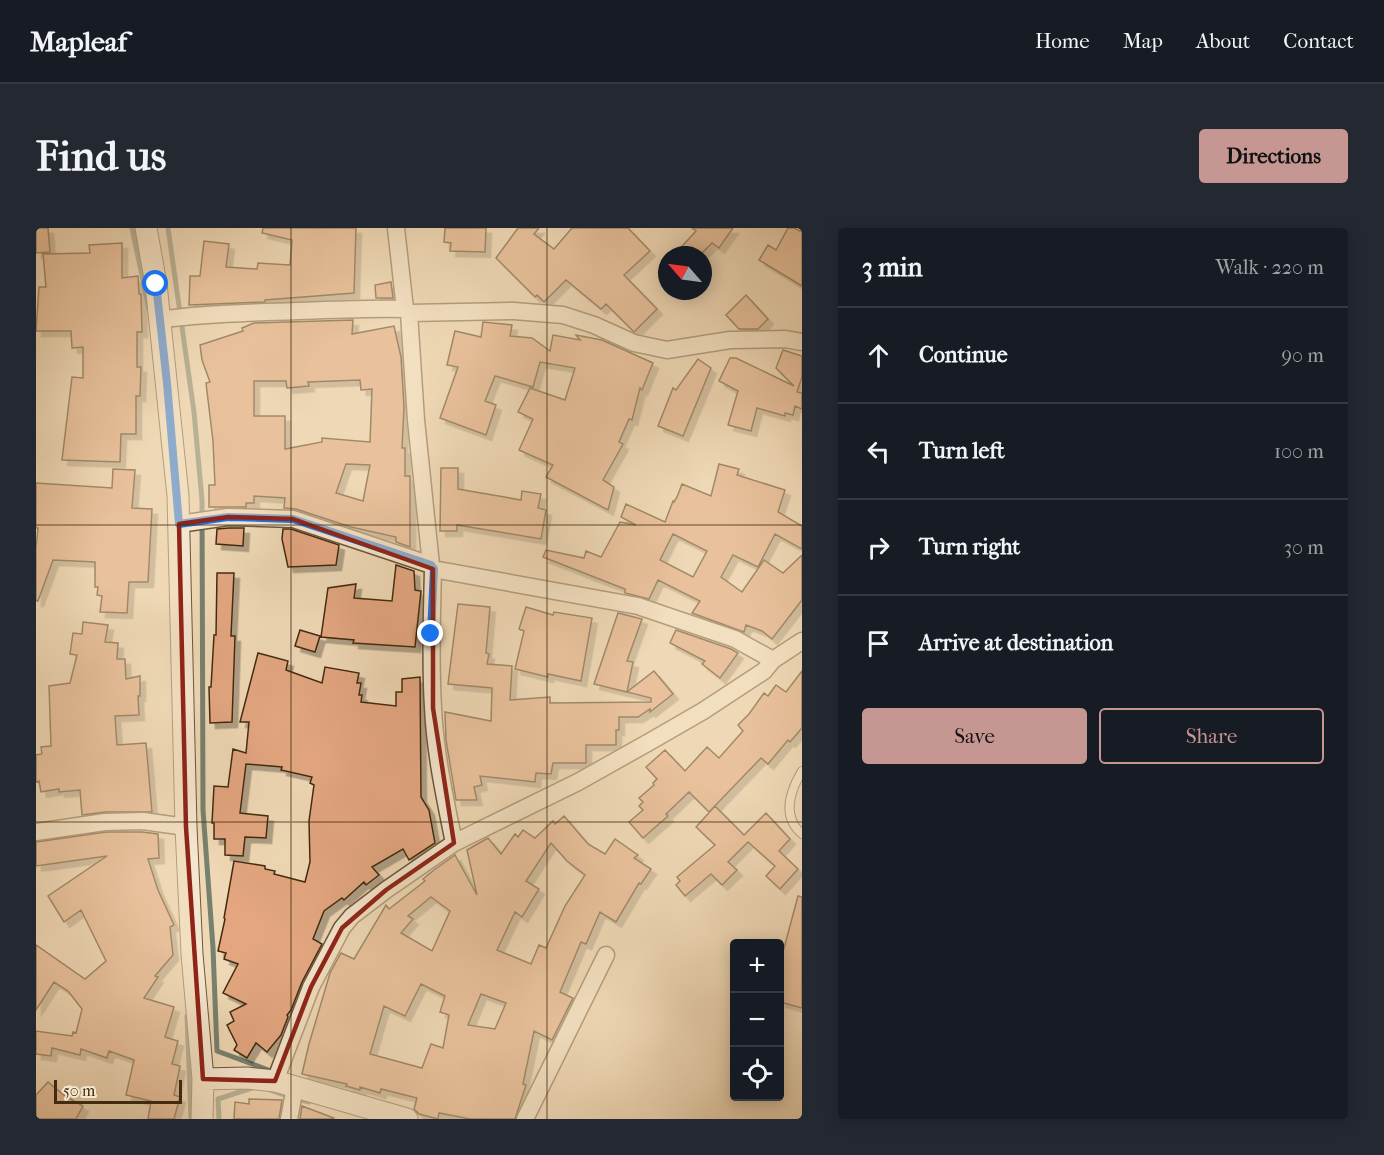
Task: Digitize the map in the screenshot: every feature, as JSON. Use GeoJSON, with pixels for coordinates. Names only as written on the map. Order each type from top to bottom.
{"type":"FeatureCollection","features":[{"type":"Feature","properties":{"kind":"street"},"geometry":{"type":"LineString","coordinates":[[146,228],[156,284],[175,462],[179,524],[186,827],[192,954],[203,1079],[202,1119]]}},
{"type":"Feature","properties":{"kind":"street"},"geometry":{"type":"LineString","coordinates":[[396,228],[407,311],[432,567],[433,708],[442,781],[454,843]]}},
{"type":"Feature","properties":{"kind":"street"},"geometry":{"type":"LineString","coordinates":[[160,320],[202,315],[371,308],[407,311],[514,311],[563,315],[594,325],[634,343],[667,350],[730,340],[785,339],[802,342]]}},
{"type":"Feature","properties":{"kind":"street"},"geometry":{"type":"LineString","coordinates":[[179,524],[228,517],[293,519],[432,567],[638,606],[735,639],[773,660]]}},
{"type":"Feature","properties":{"kind":"street"},"geometry":{"type":"LineString","coordinates":[[289,1119],[285,1084],[311,987],[342,928],[352,916],[454,843],[578,782],[703,711],[764,671],[773,660],[802,641]]}},
{"type":"Feature","properties":{"kind":"street"},"geometry":{"type":"LineString","coordinates":[[36,832],[105,822],[143,821],[186,827]]}},
{"type":"Feature","properties":{"kind":"street"},"geometry":{"type":"LineString","coordinates":[[525,1119],[606,955]]}},
{"type":"Feature","properties":{"kind":"street"},"geometry":{"type":"LineString","coordinates":[[203,1079],[247,1078],[285,1084],[407,1119]]}},
{"type":"Feature","properties":{"kind":"lane"},"geometry":{"type":"LineString","coordinates":[[802,771],[790,792],[788,805],[793,820],[802,834]]}},
{"type":"Feature","properties":{"kind":"highlighted area"},"geometry":{"type":"Polygon","coordinates":[[[228,517],[293,519],[433,569],[433,708],[454,843],[386,890],[342,928],[311,987],[275,1081],[203,1079],[186,827],[179,524],[228,517]]]}},
{"type":"Feature","properties":{"kind":"building"},"geometry":{"type":"Polygon","coordinates":[[[36,228],[48,228],[50,252],[36,253],[36,228]]]}},
{"type":"Feature","properties":{"kind":"building"},"geometry":{"type":"Polygon","coordinates":[[[263,228],[356,228],[354,293],[265,300],[265,302],[189,305],[190,276],[200,276],[204,241],[229,244],[226,267],[257,269],[258,263],[290,265],[292,240],[262,233],[263,228]]]}},
{"type":"Feature","properties":{"kind":"building"},"geometry":{"type":"Polygon","coordinates":[[[445,228],[486,228],[485,252],[450,251],[451,243],[444,242],[445,228]]]}},
{"type":"Feature","properties":{"kind":"building"},"geometry":{"type":"Polygon","coordinates":[[[518,228],[539,228],[534,234],[554,249],[572,228],[628,228],[650,251],[624,275],[657,309],[634,332],[606,304],[601,309],[566,280],[544,302],[537,295],[535,297],[496,258],[518,228]]]}},
{"type":"Feature","properties":{"kind":"building"},"geometry":{"type":"Polygon","coordinates":[[[692,228],[733,228],[719,248],[712,243],[709,246],[682,246],[696,231],[692,228]]]}},
{"type":"Feature","properties":{"kind":"building"},"geometry":{"type":"Polygon","coordinates":[[[788,228],[802,232],[802,286],[759,260],[768,245],[776,250],[788,228]]]}},
{"type":"Feature","properties":{"kind":"building"},"geometry":{"type":"Polygon","coordinates":[[[122,243],[122,278],[138,276],[139,294],[141,294],[142,332],[137,332],[137,367],[141,367],[140,396],[136,396],[136,434],[121,434],[120,462],[62,460],[72,377],[83,378],[83,347],[72,348],[71,331],[36,331],[39,287],[46,287],[43,254],[90,253],[89,245],[122,243]]]}},
{"type":"Feature","properties":{"kind":"building"},"geometry":{"type":"Polygon","coordinates":[[[391,282],[393,298],[376,298],[375,285],[391,282]]]}},
{"type":"Feature","properties":{"kind":"building"},"geometry":{"type":"Polygon","coordinates":[[[746,295],[768,319],[758,329],[739,329],[726,315],[746,295]]]}},
{"type":"Feature","properties":{"kind":"building"},"geometry":{"type":"Polygon","coordinates":[[[353,320],[352,334],[394,326],[401,357],[404,407],[402,448],[405,448],[405,476],[410,476],[410,547],[396,542],[396,537],[351,527],[296,509],[284,508],[285,498],[254,496],[254,503],[246,503],[246,507],[209,507],[209,485],[215,485],[213,441],[206,383],[210,382],[202,360],[200,345],[243,331],[242,328],[254,323],[353,320]],[[360,380],[308,382],[309,386],[287,388],[286,381],[254,381],[254,416],[285,416],[285,449],[322,442],[322,438],[370,442],[372,389],[361,390],[360,380]],[[346,464],[336,493],[363,501],[370,465],[346,464]]]}},
{"type":"Feature","properties":{"kind":"building"},"geometry":{"type":"Polygon","coordinates":[[[483,322],[512,325],[510,336],[532,338],[550,351],[553,335],[580,340],[576,335],[602,340],[653,363],[642,390],[640,388],[632,420],[629,419],[619,442],[623,444],[603,480],[614,487],[608,510],[546,477],[553,465],[519,450],[533,419],[518,412],[530,388],[565,400],[575,368],[540,362],[533,387],[495,376],[485,401],[496,405],[486,435],[440,418],[458,367],[447,365],[455,331],[481,337],[483,322]]]}},
{"type":"Feature","properties":{"kind":"building"},"geometry":{"type":"Polygon","coordinates":[[[783,350],[802,356],[802,377],[797,392],[802,393],[802,409],[795,406],[793,415],[785,413],[785,416],[757,408],[751,431],[728,425],[738,391],[719,381],[730,358],[736,358],[794,386],[776,368],[783,350]]]}},
{"type":"Feature","properties":{"kind":"building"},"geometry":{"type":"Polygon","coordinates":[[[698,359],[711,368],[683,436],[658,426],[673,388],[676,390],[698,359]]]}},
{"type":"Feature","properties":{"kind":"building"},"geometry":{"type":"Polygon","coordinates":[[[719,464],[739,469],[737,475],[785,490],[778,512],[802,526],[802,549],[775,534],[758,567],[733,555],[721,577],[742,592],[764,560],[783,573],[802,555],[802,600],[772,639],[762,631],[746,625],[744,632],[692,613],[700,601],[658,580],[649,599],[625,593],[625,589],[543,557],[546,550],[584,558],[586,551],[601,557],[620,522],[636,525],[621,517],[626,504],[665,522],[682,484],[711,496],[719,464]],[[673,534],[660,560],[693,577],[707,551],[673,534]]]}},
{"type":"Feature","properties":{"kind":"building"},"geometry":{"type":"Polygon","coordinates":[[[441,468],[458,468],[458,489],[521,500],[522,491],[541,494],[538,508],[546,510],[541,539],[457,525],[457,531],[440,531],[441,468]]]}},
{"type":"Feature","properties":{"kind":"building"},"geometry":{"type":"Polygon","coordinates":[[[113,469],[135,470],[132,508],[152,509],[148,582],[129,582],[127,613],[100,612],[102,596],[97,595],[98,587],[95,587],[95,562],[53,560],[38,601],[36,601],[38,528],[36,528],[36,483],[112,488],[113,469]]]}},
{"type":"Feature","properties":{"kind":"building"},"geometry":{"type":"Polygon","coordinates":[[[244,528],[243,546],[216,544],[217,529],[244,528]]]}},
{"type":"Feature","properties":{"kind":"building"},"geometry":{"type":"Polygon","coordinates":[[[283,529],[291,529],[339,545],[336,565],[288,567],[282,539],[283,529]]]}},
{"type":"Feature","properties":{"kind":"building"},"geometry":{"type":"Polygon","coordinates":[[[396,565],[414,571],[415,590],[421,591],[415,647],[353,643],[354,640],[321,637],[328,588],[356,584],[354,598],[392,601],[396,565]]]}},
{"type":"Feature","properties":{"kind":"building"},"geometry":{"type":"Polygon","coordinates":[[[217,573],[234,573],[231,636],[235,636],[232,722],[210,723],[209,687],[211,687],[214,635],[216,635],[217,573]]]}},
{"type":"Feature","properties":{"kind":"building"},"geometry":{"type":"Polygon","coordinates":[[[458,604],[490,607],[487,664],[512,666],[510,700],[550,697],[550,703],[651,702],[651,698],[627,692],[654,671],[673,694],[650,712],[650,709],[638,717],[619,717],[616,745],[586,745],[586,763],[553,763],[551,774],[536,773],[535,782],[480,776],[482,785],[474,787],[477,800],[456,800],[446,740],[445,712],[491,721],[492,688],[448,684],[458,604]]]}},
{"type":"Feature","properties":{"kind":"building"},"geometry":{"type":"Polygon","coordinates":[[[526,607],[553,615],[554,612],[592,618],[581,681],[548,674],[548,677],[515,669],[524,631],[519,629],[526,607]]]}},
{"type":"Feature","properties":{"kind":"building"},"geometry":{"type":"Polygon","coordinates":[[[618,613],[642,619],[627,661],[633,662],[627,692],[594,684],[618,613]]]}},
{"type":"Feature","properties":{"kind":"building"},"geometry":{"type":"Polygon","coordinates":[[[83,622],[108,625],[105,642],[118,643],[117,659],[125,659],[126,679],[140,676],[139,715],[115,716],[117,745],[146,743],[152,812],[105,812],[82,815],[80,790],[59,792],[59,789],[41,792],[39,781],[36,782],[36,755],[42,754],[41,747],[51,746],[49,686],[70,683],[77,655],[70,654],[73,633],[82,634],[83,622]]]}},
{"type":"Feature","properties":{"kind":"building"},"geometry":{"type":"Polygon","coordinates":[[[300,630],[320,636],[315,652],[295,646],[300,630]]]}},
{"type":"Feature","properties":{"kind":"building"},"geometry":{"type":"Polygon","coordinates":[[[676,630],[738,653],[720,678],[702,664],[705,661],[670,643],[676,630]]]}},
{"type":"Feature","properties":{"kind":"building"},"geometry":{"type":"Polygon","coordinates":[[[258,653],[288,661],[286,670],[322,683],[325,667],[359,673],[357,683],[361,683],[359,695],[362,695],[361,702],[396,706],[396,692],[402,692],[402,679],[420,677],[421,797],[429,810],[435,843],[409,860],[403,849],[372,867],[379,875],[366,885],[364,882],[344,900],[342,898],[324,911],[313,939],[322,944],[287,1015],[281,1035],[267,1052],[256,1043],[247,1058],[234,1050],[237,1045],[227,1025],[234,1021],[230,1012],[246,1004],[223,993],[238,964],[224,959],[226,953],[218,951],[234,861],[265,866],[265,869],[275,871],[274,874],[305,882],[310,862],[309,821],[314,785],[310,783],[312,777],[281,770],[282,767],[246,764],[240,813],[268,816],[266,838],[245,837],[243,856],[225,855],[225,839],[214,839],[214,823],[212,823],[214,786],[228,787],[233,749],[246,753],[249,722],[240,722],[258,653]]]}},
{"type":"Feature","properties":{"kind":"building"},"geometry":{"type":"Polygon","coordinates":[[[802,671],[802,728],[790,742],[788,740],[768,764],[761,758],[709,812],[689,792],[666,814],[668,816],[643,838],[629,822],[643,810],[639,806],[643,802],[639,798],[654,785],[657,779],[646,767],[665,750],[685,771],[707,747],[719,758],[743,731],[738,725],[764,693],[768,696],[776,685],[786,692],[802,671]]]}},
{"type":"Feature","properties":{"kind":"building"},"geometry":{"type":"Polygon","coordinates":[[[715,806],[744,835],[766,813],[790,839],[779,851],[798,869],[780,889],[766,876],[775,866],[748,842],[728,862],[737,870],[722,885],[711,874],[685,896],[676,885],[680,881],[677,877],[715,845],[696,827],[715,806]]]}},
{"type":"Feature","properties":{"kind":"building"},"geometry":{"type":"Polygon","coordinates":[[[564,816],[588,844],[605,854],[615,839],[638,855],[634,858],[651,869],[641,884],[639,883],[616,922],[600,912],[586,944],[581,942],[560,992],[573,998],[552,1040],[534,1031],[523,1084],[526,1085],[515,1119],[470,1119],[439,1113],[438,1119],[419,1114],[414,1109],[417,1098],[381,1089],[380,1093],[360,1087],[360,1090],[346,1086],[347,1084],[302,1074],[330,973],[341,953],[354,959],[386,905],[389,909],[455,855],[477,895],[467,850],[488,838],[501,854],[515,834],[518,837],[523,830],[535,838],[553,821],[555,824],[564,816]],[[551,843],[526,881],[539,889],[522,917],[515,912],[497,950],[531,964],[539,945],[546,948],[565,906],[585,875],[567,861],[551,843]],[[431,897],[408,916],[413,919],[401,933],[432,951],[450,911],[431,897]],[[421,984],[405,1016],[384,1006],[370,1054],[422,1068],[431,1044],[443,1048],[449,1015],[440,1012],[445,996],[421,984]],[[481,994],[468,1025],[495,1029],[506,1003],[481,994]]]}},
{"type":"Feature","properties":{"kind":"building"},"geometry":{"type":"Polygon","coordinates":[[[106,832],[158,834],[159,858],[148,859],[158,890],[174,925],[170,927],[173,955],[155,976],[158,977],[144,998],[174,1007],[165,1037],[178,1041],[172,1064],[180,1066],[174,1095],[180,1097],[174,1119],[148,1119],[151,1101],[126,1095],[134,1060],[109,1051],[107,1058],[81,1049],[80,1055],[52,1048],[51,1056],[36,1054],[36,1031],[72,1036],[73,1032],[76,1033],[82,1009],[68,991],[54,982],[36,1010],[36,945],[85,979],[106,961],[81,910],[64,922],[48,896],[107,856],[36,866],[36,842],[106,832]]]}},
{"type":"Feature","properties":{"kind":"building"},"geometry":{"type":"Polygon","coordinates":[[[798,896],[802,897],[802,1008],[784,1003],[784,948],[798,896]]]}},
{"type":"Feature","properties":{"kind":"building"},"geometry":{"type":"Polygon","coordinates":[[[48,1082],[65,1096],[83,1106],[76,1119],[36,1119],[36,1095],[48,1082]]]}},
{"type":"Feature","properties":{"kind":"building"},"geometry":{"type":"Polygon","coordinates":[[[249,1099],[282,1100],[279,1119],[234,1119],[235,1102],[249,1104],[249,1099]]]}},
{"type":"Feature","properties":{"kind":"building"},"geometry":{"type":"Polygon","coordinates":[[[302,1106],[334,1118],[300,1119],[302,1106]]]}},
{"type":"Feature","properties":{"kind":"waterway"},"geometry":{"type":"LineString","coordinates":[[132,228],[149,309]]}},
{"type":"Feature","properties":{"kind":"waterway"},"geometry":{"type":"LineString","coordinates":[[168,228],[194,412],[202,500],[203,810],[213,948],[217,1051],[271,1071]]}},
{"type":"Feature","properties":{"kind":"waterway"},"geometry":{"type":"LineString","coordinates":[[187,1016],[191,1119]]}},
{"type":"Feature","properties":{"kind":"waterway"},"geometry":{"type":"LineString","coordinates":[[219,1119],[218,1099],[255,1087]]}},
{"type":"Feature","properties":{"kind":"waterway"},"geometry":{"type":"LineString","coordinates":[[267,1089],[309,1102]]}},
{"type":"Feature","properties":{"kind":"route"},"geometry":{"type":"LineString","coordinates":[[156,284],[179,524],[228,517],[293,519],[431,565],[434,569],[431,634]]}}]}
